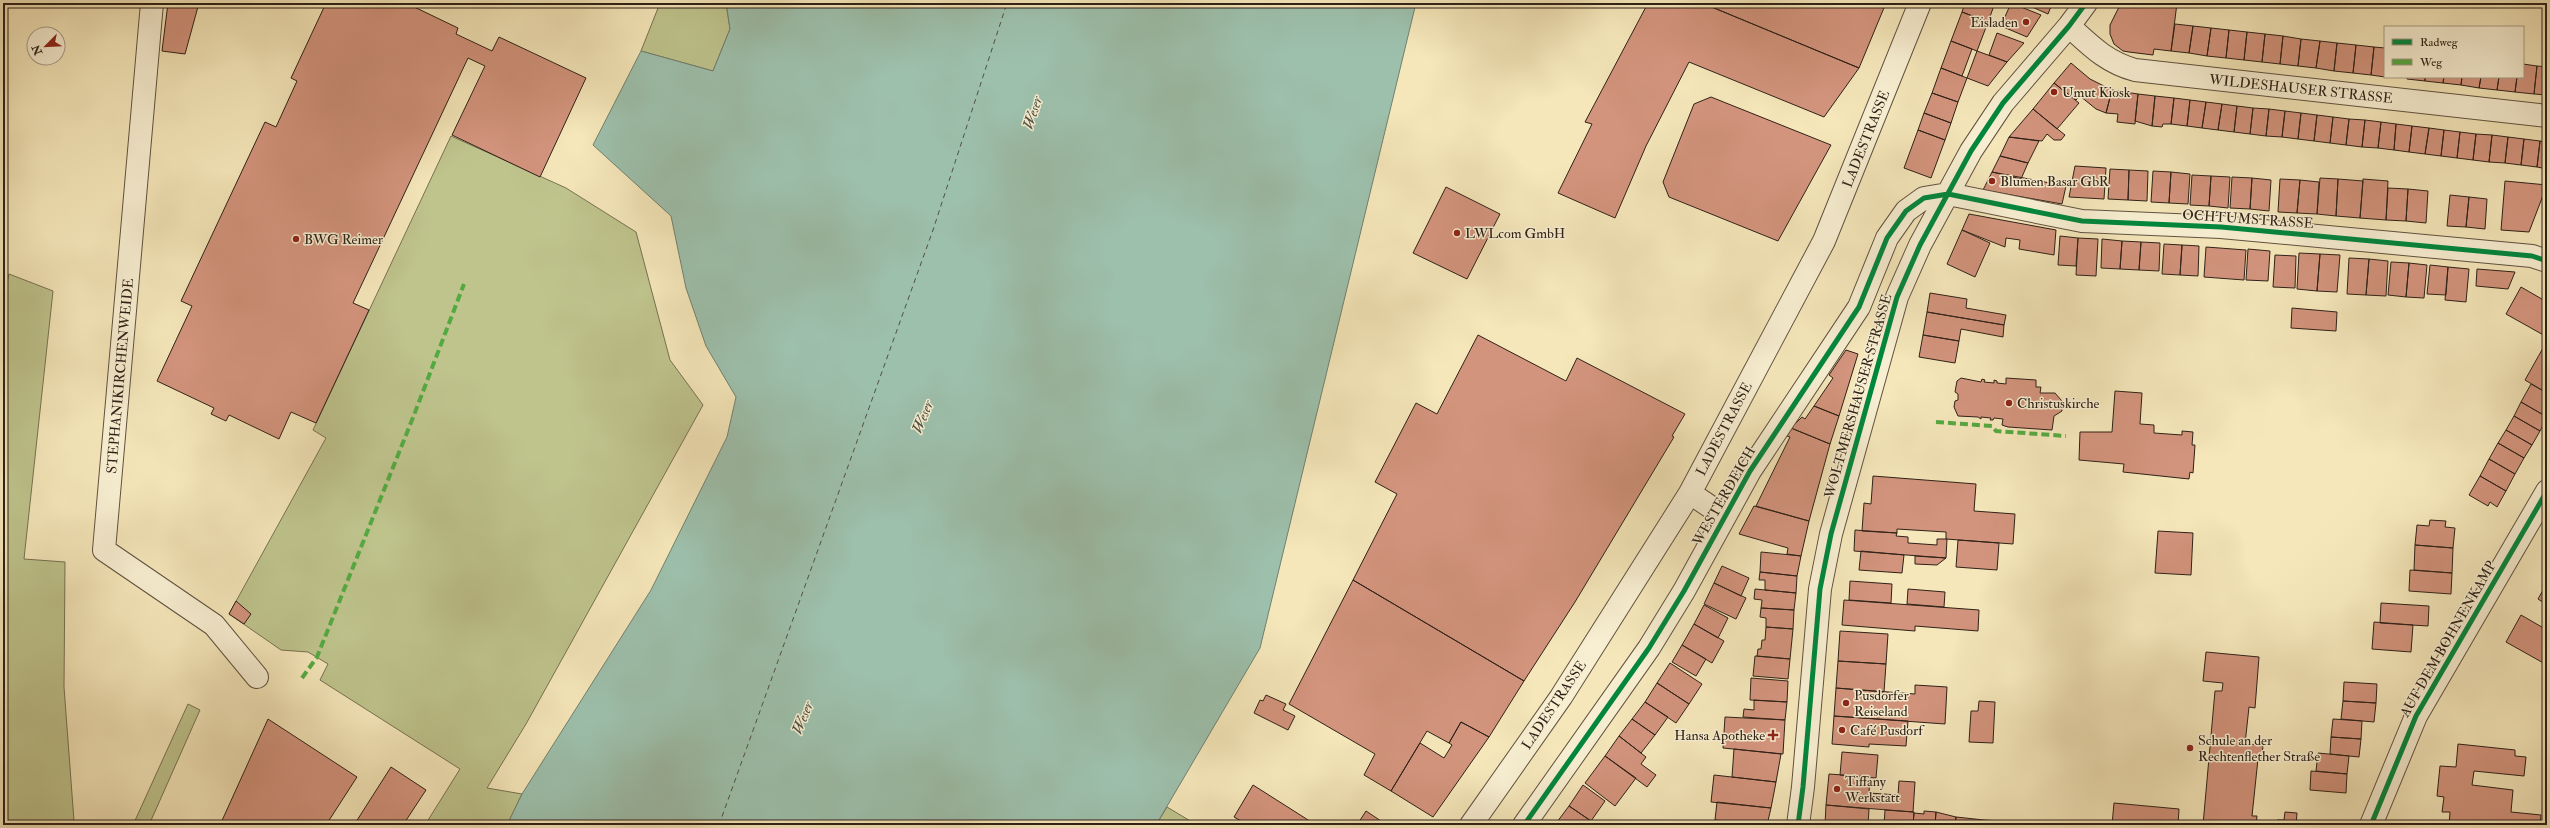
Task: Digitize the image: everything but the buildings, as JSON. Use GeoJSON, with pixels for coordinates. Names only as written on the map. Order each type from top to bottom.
{"type":"FeatureCollection","features":[{"type":"Feature","properties":{"kind":"street","name":"STEPHANIKIRCHENWEIDE"},"geometry":{"type":"LineString","coordinates":[[152,3],[104,550],[214,625],[257,676]]}},
{"type":"Feature","properties":{"kind":"street","name":"LADESTRASSE"},"geometry":{"type":"LineString","coordinates":[[1471,825],[1561,697],[1690,493],[1824,241],[1920,3]]}},
{"type":"Feature","properties":{"kind":"street","name":"WOLTMERSHAUSER STRASSE"},"geometry":{"type":"LineString","coordinates":[[1798,825],[1803,787],[1820,589],[1831,534],[1897,298],[1920,245],[1971,151],[2003,103],[2069,26],[2086,3]]}},
{"type":"Feature","properties":{"kind":"street","name":"WILDESHAUSER STRASSE"},"geometry":{"type":"LineString","coordinates":[[2069,26],[2101,55],[2116,65],[2135,70],[2547,116]]}},
{"type":"Feature","properties":{"kind":"street","name":"OCHTUMSTRASSE"},"geometry":{"type":"LineString","coordinates":[[1948,194],[2082,221],[2221,227],[2532,256],[2547,261]]}},
{"type":"Feature","properties":{"kind":"street","name":"WESTERDEICH"},"geometry":{"type":"LineString","coordinates":[[1524,825],[1649,648],[1684,591],[1750,471],[1859,307],[1891,233],[1906,211],[1924,198],[1948,194]]}},
{"type":"Feature","properties":{"kind":"street","name":"AUF DEM BOHNENKAMP"},"geometry":{"type":"LineString","coordinates":[[2370,825],[2416,716],[2547,491]]}},
{"type":"Feature","properties":{"kind":"street"},"geometry":{"type":"LineString","coordinates":[[1690,493],[1724,516]]}},
{"type":"Feature","properties":{"kind":"green space"},"geometry":{"type":"Polygon","coordinates":[[[660,3],[730,3],[727,9],[730,29],[713,71],[641,51],[660,3]]]}},
{"type":"Feature","properties":{"kind":"green space"},"geometry":{"type":"Polygon","coordinates":[[[451,136],[566,188],[636,232],[670,360],[703,405],[526,724],[487,788],[522,794],[507,825],[425,825],[460,769],[320,680],[328,664],[308,652],[281,650],[229,614],[326,438],[313,430],[451,136]]]}},
{"type":"Feature","properties":{"kind":"green space"},"geometry":{"type":"Polygon","coordinates":[[[9,274],[53,291],[24,559],[65,562],[64,687],[74,821],[80,825],[3,825],[3,298],[9,274]]]}},
{"type":"Feature","properties":{"kind":"green space"},"geometry":{"type":"Polygon","coordinates":[[[188,704],[200,710],[149,825],[133,825],[188,704]]]}},
{"type":"Feature","properties":{"kind":"green space"},"geometry":{"type":"Polygon","coordinates":[[[1167,807],[1197,825],[1156,825],[1167,807]]]}},
{"type":"Feature","properties":{"kind":"water","name":"Weser"},"geometry":{"type":"Polygon","coordinates":[[[730,3],[1416,3],[1260,648],[1156,825],[507,825],[522,794],[651,590],[727,437],[736,397],[706,346],[686,288],[671,216],[593,145],[641,51],[713,71],[730,29],[727,9],[730,3]]]}},
{"type":"Feature","properties":{"kind":"ferry route"},"geometry":{"type":"LineString","coordinates":[[719,825],[933,230],[1007,3]]}},
{"type":"Feature","properties":{"kind":"marked path"},"geometry":{"type":"LineString","coordinates":[[302,678],[317,657],[414,415],[464,284]]}},
{"type":"Feature","properties":{"kind":"marked path"},"geometry":{"type":"LineString","coordinates":[[1936,422],[1992,426],[1996,431],[2066,436]]}},
{"type":"Feature","properties":{"kind":"cycle path"},"geometry":{"type":"LineString","coordinates":[[1798,825],[1803,787],[1820,589],[1831,534],[1897,297],[1920,245],[1971,151],[2003,103],[2069,26],[2086,3]]}},
{"type":"Feature","properties":{"kind":"cycle path"},"geometry":{"type":"LineString","coordinates":[[1524,825],[1649,648],[1684,591],[1750,471],[1859,307],[1887,238],[1906,211],[1924,198],[1948,194],[2082,221],[2221,227],[2532,256],[2547,261]]}},
{"type":"Feature","properties":{"kind":"cycle path"},"geometry":{"type":"LineString","coordinates":[[2371,825],[2416,716],[2547,491]]}},
{"type":"Feature","properties":{"kind":"place","name":"Eisladen"},"geometry":{"type":"Point","coordinates":[2026,22]}},
{"type":"Feature","properties":{"kind":"place","name":"Umut Kiosk"},"geometry":{"type":"Point","coordinates":[2054,92]}},
{"type":"Feature","properties":{"kind":"place","name":"Blumen Basar GbR"},"geometry":{"type":"Point","coordinates":[1992,181]}},
{"type":"Feature","properties":{"kind":"place","name":"LWLcom GmbH"},"geometry":{"type":"Point","coordinates":[1457,233]}},
{"type":"Feature","properties":{"kind":"place","name":"BWG Reimer"},"geometry":{"type":"Point","coordinates":[296,239]}},
{"type":"Feature","properties":{"kind":"place","name":"Christuskirche"},"geometry":{"type":"Point","coordinates":[2009,403]}},
{"type":"Feature","properties":{"kind":"place","name":"Pusdorfer Reiseland"},"geometry":{"type":"Point","coordinates":[1846,703]}},
{"type":"Feature","properties":{"kind":"place","name":"Café Pusdorf"},"geometry":{"type":"Point","coordinates":[1842,730]}},
{"type":"Feature","properties":{"kind":"place","name":"Hansa Apotheke"},"geometry":{"type":"Point","coordinates":[1773,735]}},
{"type":"Feature","properties":{"kind":"place","name":"Schule an der Rechtenflether Straße"},"geometry":{"type":"Point","coordinates":[2190,748]}},
{"type":"Feature","properties":{"kind":"place","name":"Tiffany Werkstatt"},"geometry":{"type":"Point","coordinates":[1837,789]}}]}
